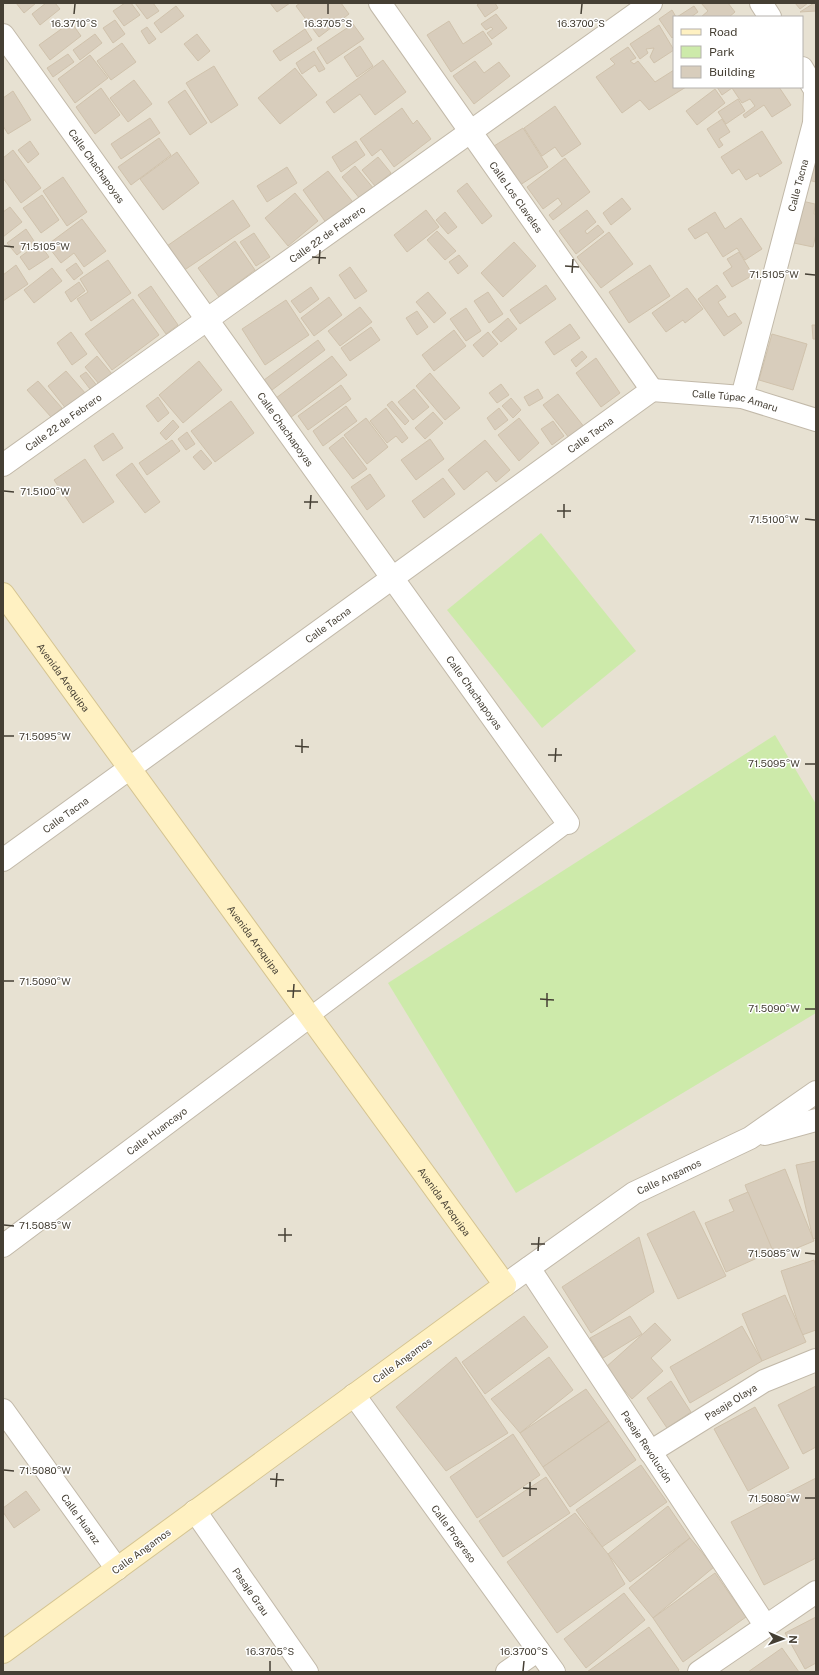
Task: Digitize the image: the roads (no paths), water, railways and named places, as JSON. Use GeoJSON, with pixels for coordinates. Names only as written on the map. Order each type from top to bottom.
{"type":"FeatureCollection","features":[{"type":"Feature","properties":{"kind":"street","name":"Calle Los Claveles"},"geometry":{"type":"LineString","coordinates":[[380,3],[652,390]]}},
{"type":"Feature","properties":{"kind":"street","name":"Calle 22 de Febrero"},"geometry":{"type":"LineString","coordinates":[[3,465],[651,3]]}},
{"type":"Feature","properties":{"kind":"street"},"geometry":{"type":"LineString","coordinates":[[761,3],[769,16]]}},
{"type":"Feature","properties":{"kind":"street","name":"Calle Chachapoyas"},"geometry":{"type":"LineString","coordinates":[[3,35],[568,823]]}},
{"type":"Feature","properties":{"kind":"street","name":"Calle Tacna"},"geometry":{"type":"LineString","coordinates":[[742,397],[814,123],[815,90],[803,70]]}},
{"type":"Feature","properties":{"kind":"street","name":"Calle Tacna"},"geometry":{"type":"LineString","coordinates":[[3,860],[652,390]]}},
{"type":"Feature","properties":{"kind":"street","name":"Calle Túpac Amaru"},"geometry":{"type":"LineString","coordinates":[[652,390],[742,397],[816,420]]}},
{"type":"Feature","properties":{"kind":"street","name":"Avenida Arequipa"},"geometry":{"type":"LineString","coordinates":[[3,594],[506,1285]]}},
{"type":"Feature","properties":{"kind":"street","name":"Calle Huancayo"},"geometry":{"type":"LineString","coordinates":[[3,1246],[310,1016]]}},
{"type":"Feature","properties":{"kind":"street","name":"Calle Angamos"},"geometry":{"type":"LineString","coordinates":[[3,1652],[354,1395],[634,1193],[750,1138],[816,1092]]}},
{"type":"Feature","properties":{"kind":"street"},"geometry":{"type":"LineString","coordinates":[[750,1138],[816,1120]]}},
{"type":"Feature","properties":{"kind":"street","name":"Pasaje Revolución"},"geometry":{"type":"LineString","coordinates":[[529,1268],[765,1626]]}},
{"type":"Feature","properties":{"kind":"street","name":"Pasaje Olaya"},"geometry":{"type":"LineString","coordinates":[[650,1452],[764,1381],[816,1360]]}},
{"type":"Feature","properties":{"kind":"street","name":"Calle Progreso"},"geometry":{"type":"LineString","coordinates":[[354,1395],[554,1672]]}},
{"type":"Feature","properties":{"kind":"street","name":"Calle Huaraz"},"geometry":{"type":"LineString","coordinates":[[3,1410],[117,1569]]}},
{"type":"Feature","properties":{"kind":"street","name":"Pasaje Grau"},"geometry":{"type":"LineString","coordinates":[[195,1511],[307,1672]]}},
{"type":"Feature","properties":{"kind":"street"},"geometry":{"type":"LineString","coordinates":[[698,1672],[816,1592]]}},
{"type":"Feature","properties":{"kind":"street"},"geometry":{"type":"LineString","coordinates":[[507,1672],[538,1650]]}},
{"type":"Feature","properties":{"kind":"lane"},"geometry":{"type":"LineString","coordinates":[[310,1016],[568,823]]}}]}
